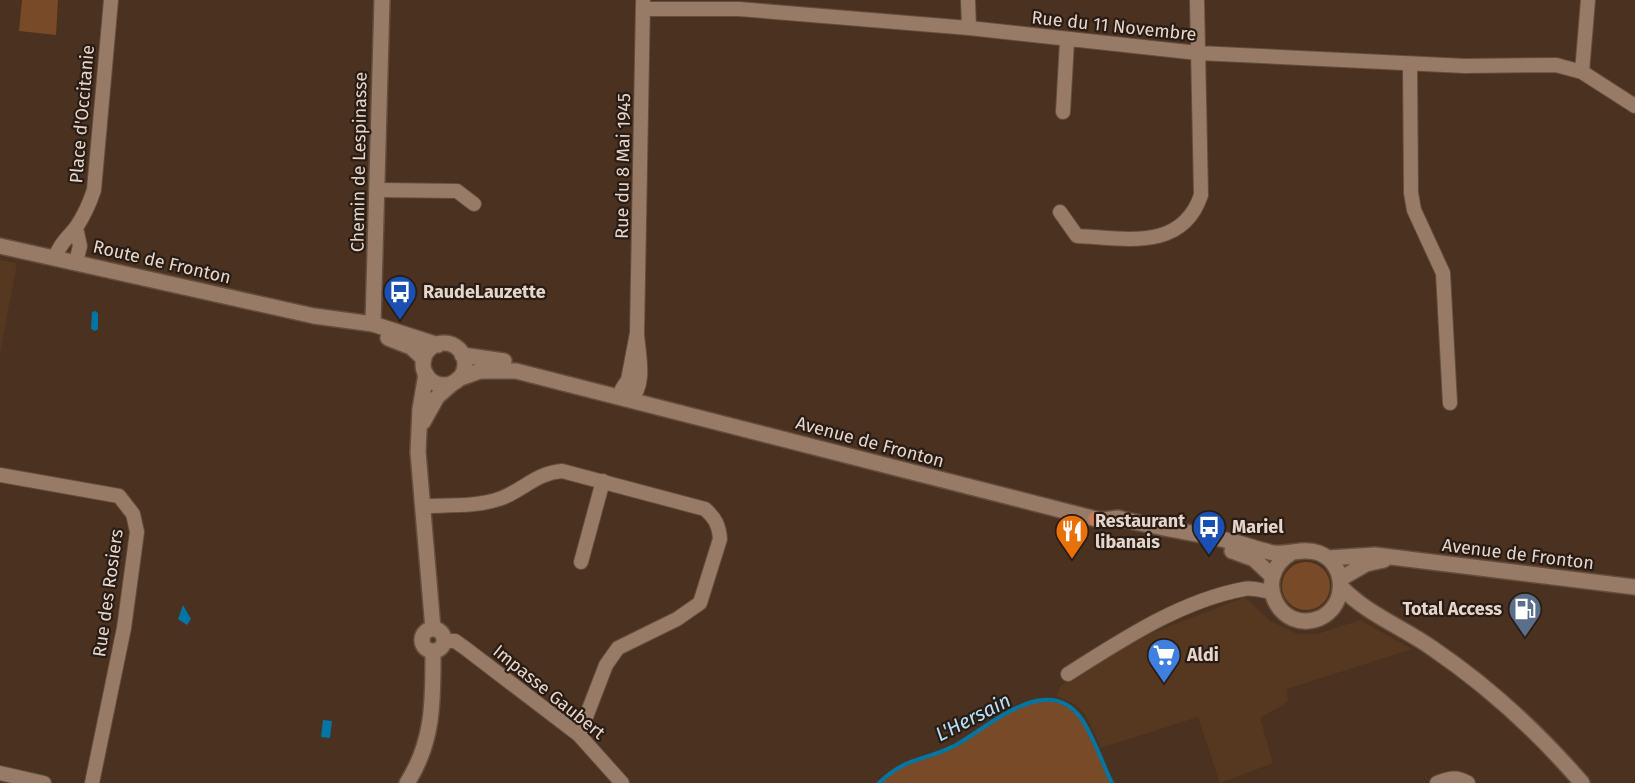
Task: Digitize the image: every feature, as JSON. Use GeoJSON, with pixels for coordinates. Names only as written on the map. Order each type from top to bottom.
{"type":"FeatureCollection","features":[{"type":"Feature","properties":{"kind":"main road","name":"Chemin de Lespinasse"},"geometry":{"type":"LineString","coordinates":[[373,324],[379,190],[382,0]]}},
{"type":"Feature","properties":{"kind":"main road","name":"Route de Fronton"},"geometry":{"type":"LineString","coordinates":[[0,246],[314,316]]}},
{"type":"Feature","properties":{"kind":"main road"},"geometry":{"type":"LineString","coordinates":[[314,316],[373,324],[438,345],[452,345],[462,355],[464,365],[456,381],[437,397],[427,412],[421,427],[418,452]]}},
{"type":"Feature","properties":{"kind":"main road"},"geometry":{"type":"LineString","coordinates":[[314,316],[411,347],[438,384],[456,381]]}},
{"type":"Feature","properties":{"kind":"main road"},"geometry":{"type":"LineString","coordinates":[[434,629],[418,452],[418,428],[429,350],[438,345]]}},
{"type":"Feature","properties":{"kind":"main road","name":"Avenue de Fronton"},"geometry":{"type":"LineString","coordinates":[[462,355],[514,362],[630,400]]}},
{"type":"Feature","properties":{"kind":"main road","name":"Avenue de Fronton"},"geometry":{"type":"LineString","coordinates":[[456,381],[480,370],[502,369],[1099,519],[1117,527],[1248,555],[1272,576]]}},
{"type":"Feature","properties":{"kind":"main road","name":"Avenue de Fronton"},"geometry":{"type":"LineString","coordinates":[[1099,519],[1118,518],[1226,540],[1267,551],[1291,553],[1311,551],[1328,558],[1362,555],[1396,558],[1635,587]]}},
{"type":"Feature","properties":{"kind":"main road"},"geometry":{"type":"LineString","coordinates":[[1291,553],[1279,562],[1272,576],[1271,592],[1275,603],[1291,617],[1311,620],[1329,612],[1366,609]]}},
{"type":"Feature","properties":{"kind":"main road"},"geometry":{"type":"LineString","coordinates":[[1328,558],[1340,583],[1366,609],[1408,631],[1459,666],[1522,720],[1582,783]]}},
{"type":"Feature","properties":{"kind":"main road","name":"Avenue de Fronton"},"geometry":{"type":"LineString","coordinates":[[1340,583],[1366,564],[1396,558]]}},
{"type":"Feature","properties":{"kind":"main road"},"geometry":{"type":"LineString","coordinates":[[1329,612],[1335,605],[1340,583]]}},
{"type":"Feature","properties":{"kind":"main road"},"geometry":{"type":"LineString","coordinates":[[434,629],[441,632],[445,640],[441,649],[433,652],[425,648],[422,640],[425,632],[434,629]]}},
{"type":"Feature","properties":{"kind":"main road"},"geometry":{"type":"LineString","coordinates":[[407,783],[423,755],[430,731],[433,652]]}},
{"type":"Feature","properties":{"kind":"street","name":"Place d'Occitanie"},"geometry":{"type":"LineString","coordinates":[[55,258],[61,242],[75,228],[94,190],[111,0]]}},
{"type":"Feature","properties":{"kind":"street"},"geometry":{"type":"LineString","coordinates":[[968,0],[969,28]]}},
{"type":"Feature","properties":{"kind":"street"},"geometry":{"type":"LineString","coordinates":[[1060,212],[1077,237],[1151,239],[1170,234],[1196,212],[1201,195],[1197,0]]}},
{"type":"Feature","properties":{"kind":"street"},"geometry":{"type":"LineString","coordinates":[[1582,72],[1588,0]]}},
{"type":"Feature","properties":{"kind":"street","name":"Rue du 11 Novembre"},"geometry":{"type":"LineString","coordinates":[[643,5],[739,5],[1198,53],[1410,64],[1556,65],[1582,72],[1635,106]]}},
{"type":"Feature","properties":{"kind":"street","name":"Rue du 8 Mai 1945"},"geometry":{"type":"LineString","coordinates":[[630,400],[638,393],[640,383],[637,333],[643,5]]}},
{"type":"Feature","properties":{"kind":"street"},"geometry":{"type":"LineString","coordinates":[[1063,112],[1067,41]]}},
{"type":"Feature","properties":{"kind":"street"},"geometry":{"type":"LineString","coordinates":[[1410,64],[1411,193],[1414,210],[1443,273],[1450,403]]}},
{"type":"Feature","properties":{"kind":"street"},"geometry":{"type":"LineString","coordinates":[[379,190],[457,191],[474,204]]}},
{"type":"Feature","properties":{"kind":"street"},"geometry":{"type":"LineString","coordinates":[[75,228],[80,246],[76,262]]}},
{"type":"Feature","properties":{"kind":"street"},"geometry":{"type":"LineString","coordinates":[[423,506],[488,503],[552,472],[562,471],[705,509],[719,528],[720,539],[700,603],[677,619],[618,648],[606,665],[579,735]]}},
{"type":"Feature","properties":{"kind":"street","name":"Rue des Rosiers"},"geometry":{"type":"LineString","coordinates":[[0,475],[119,496],[133,514],[137,532],[124,628],[92,783]]}},
{"type":"Feature","properties":{"kind":"street"},"geometry":{"type":"LineString","coordinates":[[581,562],[603,481]]}},
{"type":"Feature","properties":{"kind":"street"},"geometry":{"type":"LineString","coordinates":[[1068,674],[1126,638],[1194,605],[1246,588],[1271,592]]}},
{"type":"Feature","properties":{"kind":"street","name":"Impasse Gaubert"},"geometry":{"type":"LineString","coordinates":[[445,640],[455,641],[465,648],[579,735],[622,783]]}},
{"type":"Feature","properties":{"kind":"street"},"geometry":{"type":"LineString","coordinates":[[0,773],[44,783]]}},
{"type":"Feature","properties":{"kind":"street"},"geometry":{"type":"LineString","coordinates":[[1437,783],[1448,778],[1460,778],[1468,783]]}},
{"type":"Feature","properties":{"kind":"shaded area"},"geometry":{"type":"Polygon","coordinates":[[[22,0],[58,0],[56,35],[19,31],[22,0]]]}},
{"type":"Feature","properties":{"kind":"shaded area"},"geometry":{"type":"Polygon","coordinates":[[[0,260],[17,263],[0,353],[0,260]]]}},
{"type":"Feature","properties":{"kind":"shaded area"},"geometry":{"type":"Polygon","coordinates":[[[1301,562],[1311,562],[1326,572],[1330,586],[1326,600],[1320,606],[1311,610],[1301,610],[1286,600],[1282,591],[1282,581],[1292,566],[1301,562]]]}},
{"type":"Feature","properties":{"kind":"shaded area"},"geometry":{"type":"Polygon","coordinates":[[[1245,597],[1269,620],[1297,634],[1317,634],[1360,620],[1412,649],[1287,689],[1288,702],[1260,718],[1273,763],[1220,783],[1198,717],[1101,748],[1085,714],[1074,704],[1056,696],[1061,686],[1082,671],[1152,633],[1245,597]]]}},
{"type":"Feature","properties":{"kind":"shaded area"},"geometry":{"type":"Polygon","coordinates":[[[1052,700],[1075,712],[1083,722],[1112,783],[879,783],[899,767],[957,744],[1013,710],[1052,700]]]}},
{"type":"Feature","properties":{"kind":"water"},"geometry":{"type":"Polygon","coordinates":[[[92,312],[98,313],[98,329],[95,331],[91,329],[92,312]]]}},
{"type":"Feature","properties":{"kind":"water"},"geometry":{"type":"Polygon","coordinates":[[[183,605],[191,619],[187,625],[178,619],[183,605]]]}},
{"type":"Feature","properties":{"kind":"water"},"geometry":{"type":"Polygon","coordinates":[[[323,720],[332,721],[330,738],[321,737],[323,720]]]}},
{"type":"Feature","properties":{"kind":"waterway","name":"L'Hersain"},"geometry":{"type":"LineString","coordinates":[[879,783],[907,763],[956,745],[1020,706],[1037,701],[1054,700],[1069,706],[1083,721],[1112,783]]}},
{"type":"Feature","properties":{"kind":"place","name":"RaudeLauzette"},"geometry":{"type":"Point","coordinates":[400,321]}},
{"type":"Feature","properties":{"kind":"place","name":"Mariel"},"geometry":{"type":"Point","coordinates":[1209,556]}},
{"type":"Feature","properties":{"kind":"place","name":"Restaurant libanais"},"geometry":{"type":"Point","coordinates":[1072,560]}},
{"type":"Feature","properties":{"kind":"place","name":"Total Access"},"geometry":{"type":"Point","coordinates":[1525,638]}},
{"type":"Feature","properties":{"kind":"place","name":"Aldi"},"geometry":{"type":"Point","coordinates":[1164,684]}}]}
